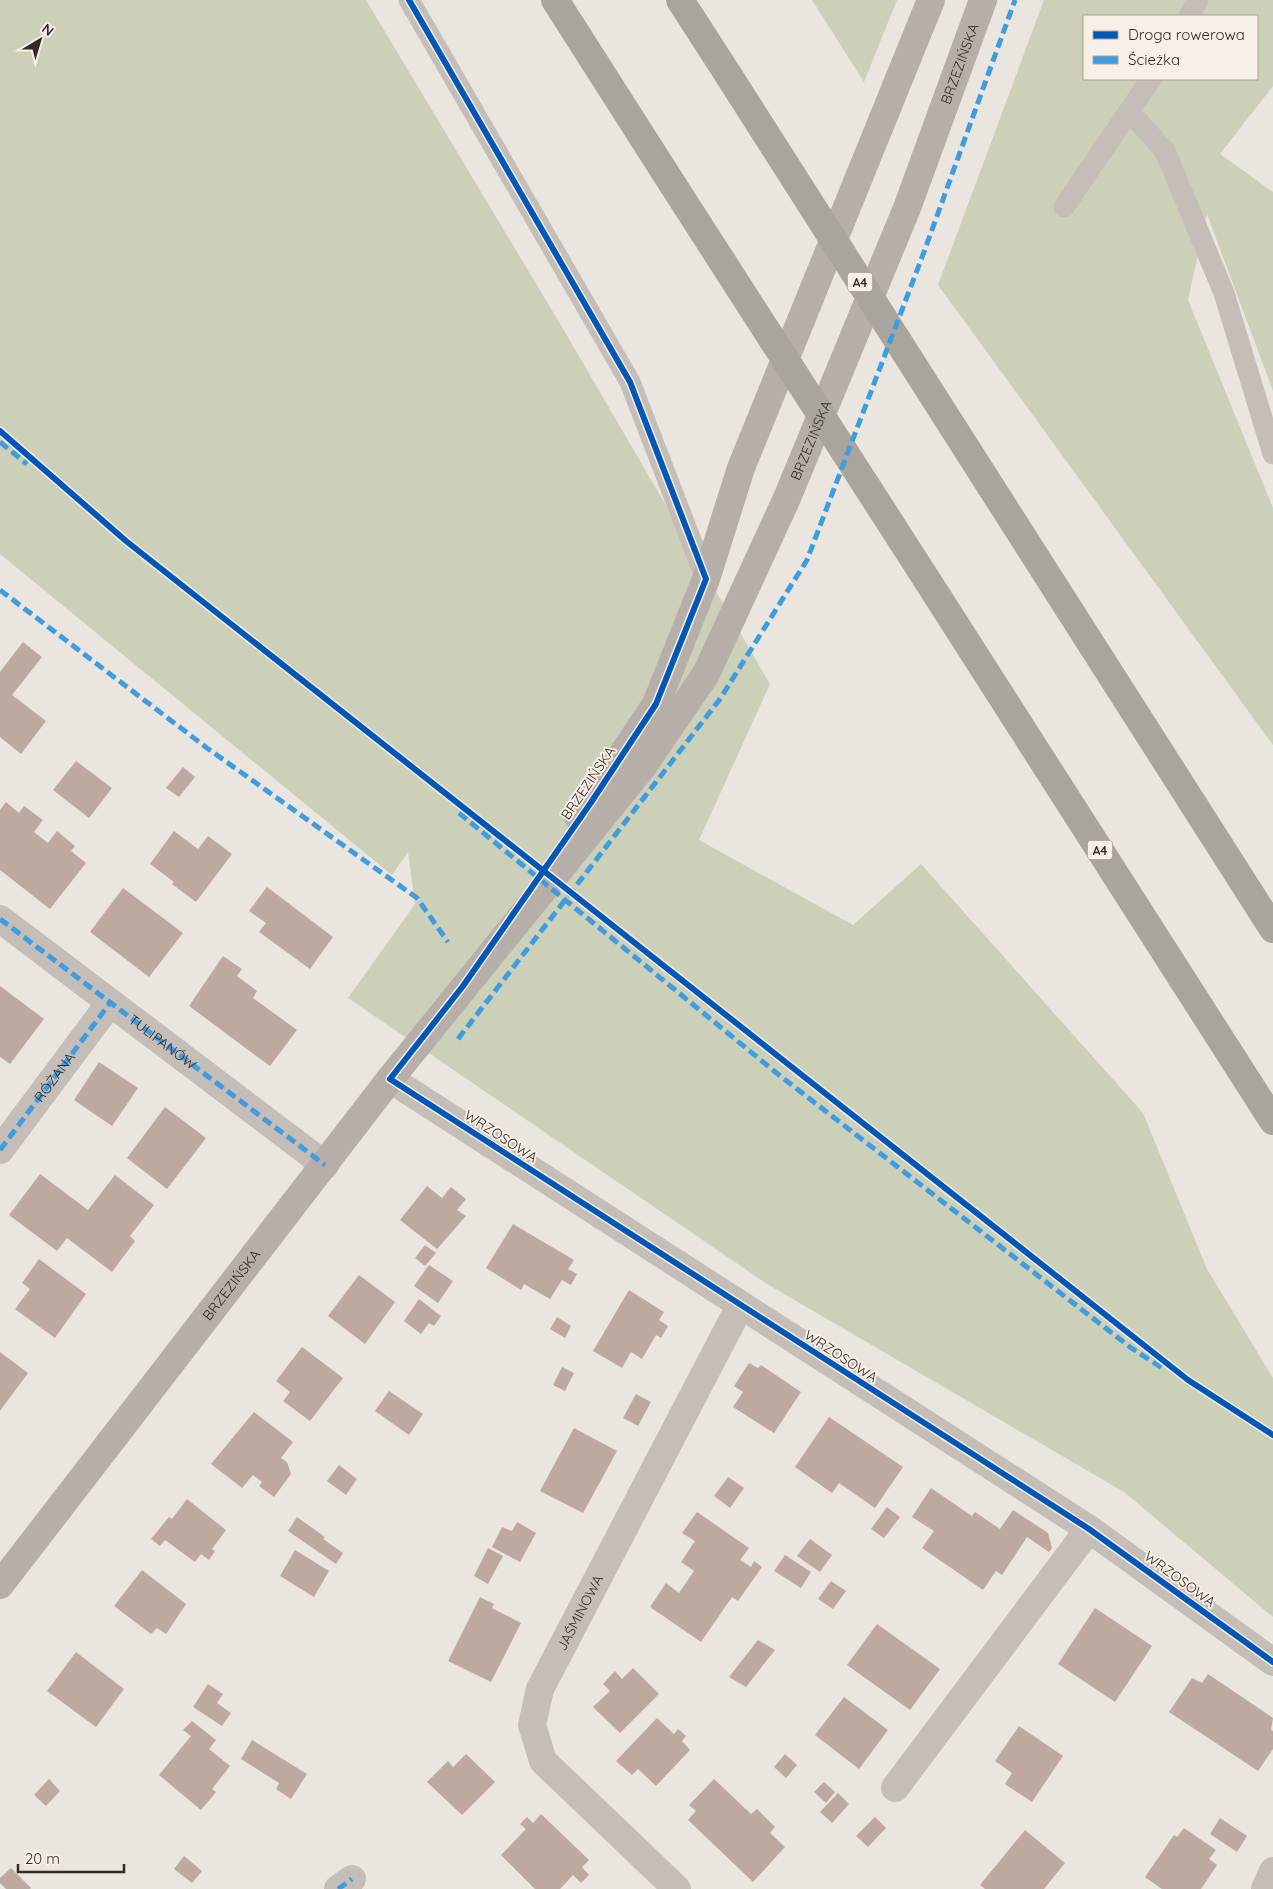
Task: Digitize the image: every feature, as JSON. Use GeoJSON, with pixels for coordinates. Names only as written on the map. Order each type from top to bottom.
{"type":"FeatureCollection","features":[{"type":"Feature","properties":{"kind":"highway","name":"A4"},"geometry":{"type":"LineString","coordinates":[[556,0],[1273,1121]]}},
{"type":"Feature","properties":{"kind":"highway","name":"A4"},"geometry":{"type":"LineString","coordinates":[[680,0],[1273,929]]}},
{"type":"Feature","properties":{"kind":"main road","name":"BRZEZIŃSKA"},"geometry":{"type":"LineString","coordinates":[[0,1584],[463,986],[597,809],[656,704],[706,579],[741,468],[931,0]]}},
{"type":"Feature","properties":{"kind":"main road","name":"BRZEZIŃSKA"},"geometry":{"type":"LineString","coordinates":[[597,809],[641,769],[706,674],[787,498],[904,217],[983,0]]}},
{"type":"Feature","properties":{"kind":"street","name":"TULIPANÓW"},"geometry":{"type":"LineString","coordinates":[[0,919],[325,1165]]}},
{"type":"Feature","properties":{"kind":"street","name":"RÓŻANA"},"geometry":{"type":"LineString","coordinates":[[0,1150],[110,1003]]}},
{"type":"Feature","properties":{"kind":"street","name":"WRZOSOWA"},"geometry":{"type":"LineString","coordinates":[[390,1079],[1089,1530],[1273,1662]]}},
{"type":"Feature","properties":{"kind":"street","name":"JAŚMINOWA"},"geometry":{"type":"LineString","coordinates":[[677,1889],[543,1762],[532,1725],[540,1689],[740,1306]]}},
{"type":"Feature","properties":{"kind":"street"},"geometry":{"type":"LineString","coordinates":[[895,1788],[1089,1530]]}},
{"type":"Feature","properties":{"kind":"street"},"geometry":{"type":"LineString","coordinates":[[1265,1889],[1273,1871]]}},
{"type":"Feature","properties":{"kind":"lane"},"geometry":{"type":"LineString","coordinates":[[409,0],[630,382],[706,579]]}},
{"type":"Feature","properties":{"kind":"lane"},"geometry":{"type":"LineString","coordinates":[[1190,15],[1198,0]]}},
{"type":"Feature","properties":{"kind":"lane"},"geometry":{"type":"LineString","coordinates":[[1064,207],[1150,80]]}},
{"type":"Feature","properties":{"kind":"lane"},"geometry":{"type":"LineString","coordinates":[[1129,111],[1164,151],[1224,293],[1273,454]]}},
{"type":"Feature","properties":{"kind":"green space"},"geometry":{"type":"Polygon","coordinates":[[[0,0],[366,0],[562,327],[770,684],[699,840],[853,925],[921,864],[1143,1113],[1207,1269],[1273,1378],[1273,1617],[1124,1492],[767,1284],[348,998],[415,904],[408,852],[392,875],[0,554],[0,0]]]}},
{"type":"Feature","properties":{"kind":"green space"},"geometry":{"type":"Polygon","coordinates":[[[812,0],[897,0],[864,82],[812,0]]]}},
{"type":"Feature","properties":{"kind":"green space"},"geometry":{"type":"Polygon","coordinates":[[[1044,0],[1273,0],[1273,86],[1220,154],[1273,192],[1273,391],[1207,214],[1188,300],[1273,508],[1273,745],[938,285],[1044,0]]]}},
{"type":"Feature","properties":{"kind":"building"},"geometry":{"type":"Polygon","coordinates":[[[23,642],[42,657],[12,695],[46,721],[21,754],[0,737],[0,672],[23,642]]]}},
{"type":"Feature","properties":{"kind":"building"},"geometry":{"type":"Polygon","coordinates":[[[76,761],[112,788],[89,818],[53,790],[76,761]]]}},
{"type":"Feature","properties":{"kind":"building"},"geometry":{"type":"Polygon","coordinates":[[[183,767],[195,777],[179,797],[166,788],[183,767]]]}},
{"type":"Feature","properties":{"kind":"building"},"geometry":{"type":"Polygon","coordinates":[[[6,802],[19,813],[24,806],[43,820],[34,832],[48,843],[57,831],[75,846],[71,851],[86,863],[50,909],[0,870],[0,810],[6,802]]]}},
{"type":"Feature","properties":{"kind":"building"},"geometry":{"type":"Polygon","coordinates":[[[174,831],[198,849],[208,836],[232,854],[196,902],[150,864],[174,831]]]}},
{"type":"Feature","properties":{"kind":"building"},"geometry":{"type":"Polygon","coordinates":[[[267,887],[333,937],[310,969],[259,932],[266,923],[249,911],[267,887]]]}},
{"type":"Feature","properties":{"kind":"building"},"geometry":{"type":"Polygon","coordinates":[[[123,888],[183,933],[149,977],[90,932],[123,888]]]}},
{"type":"Feature","properties":{"kind":"building"},"geometry":{"type":"Polygon","coordinates":[[[223,956],[242,969],[237,976],[257,991],[253,998],[297,1030],[270,1066],[189,1006],[223,956]]]}},
{"type":"Feature","properties":{"kind":"building"},"geometry":{"type":"Polygon","coordinates":[[[0,986],[44,1019],[10,1064],[0,1057],[0,986]]]}},
{"type":"Feature","properties":{"kind":"building"},"geometry":{"type":"Polygon","coordinates":[[[99,1062],[138,1088],[112,1126],[74,1100],[99,1062]]]}},
{"type":"Feature","properties":{"kind":"building"},"geometry":{"type":"Polygon","coordinates":[[[165,1107],[206,1138],[167,1189],[127,1158],[165,1107]]]}},
{"type":"Feature","properties":{"kind":"building"},"geometry":{"type":"Polygon","coordinates":[[[40,1174],[88,1210],[115,1175],[154,1205],[130,1236],[135,1241],[112,1272],[67,1238],[57,1251],[9,1215],[40,1174]]]}},
{"type":"Feature","properties":{"kind":"building"},"geometry":{"type":"Polygon","coordinates":[[[427,1186],[442,1198],[451,1187],[466,1199],[457,1210],[466,1216],[437,1249],[400,1220],[427,1186]]]}},
{"type":"Feature","properties":{"kind":"building"},"geometry":{"type":"Polygon","coordinates":[[[513,1224],[574,1260],[568,1269],[577,1274],[571,1285],[562,1280],[550,1299],[524,1284],[521,1290],[486,1268],[513,1224]]]}},
{"type":"Feature","properties":{"kind":"building"},"geometry":{"type":"Polygon","coordinates":[[[425,1245],[436,1253],[425,1266],[415,1258],[425,1245]]]}},
{"type":"Feature","properties":{"kind":"building"},"geometry":{"type":"Polygon","coordinates":[[[39,1259],[86,1294],[55,1338],[15,1309],[30,1289],[22,1283],[39,1259]]]}},
{"type":"Feature","properties":{"kind":"building"},"geometry":{"type":"Polygon","coordinates":[[[429,1265],[453,1281],[438,1303],[414,1286],[429,1265]]]}},
{"type":"Feature","properties":{"kind":"building"},"geometry":{"type":"Polygon","coordinates":[[[359,1275],[395,1302],[365,1344],[328,1316],[359,1275]]]}},
{"type":"Feature","properties":{"kind":"building"},"geometry":{"type":"Polygon","coordinates":[[[629,1290],[664,1312],[659,1320],[668,1326],[661,1338],[656,1335],[642,1359],[631,1352],[622,1368],[593,1351],[629,1290]]]}},
{"type":"Feature","properties":{"kind":"building"},"geometry":{"type":"Polygon","coordinates":[[[419,1299],[441,1316],[434,1326],[429,1323],[421,1334],[404,1321],[419,1299]]]}},
{"type":"Feature","properties":{"kind":"building"},"geometry":{"type":"Polygon","coordinates":[[[557,1317],[571,1326],[565,1338],[550,1329],[557,1317]]]}},
{"type":"Feature","properties":{"kind":"building"},"geometry":{"type":"Polygon","coordinates":[[[302,1347],[343,1378],[310,1421],[283,1401],[290,1392],[276,1381],[302,1347]]]}},
{"type":"Feature","properties":{"kind":"building"},"geometry":{"type":"Polygon","coordinates":[[[0,1352],[28,1373],[0,1411],[0,1352]]]}},
{"type":"Feature","properties":{"kind":"building"},"geometry":{"type":"Polygon","coordinates":[[[749,1363],[758,1368],[761,1365],[801,1392],[774,1433],[733,1407],[743,1392],[734,1386],[749,1363]]]}},
{"type":"Feature","properties":{"kind":"building"},"geometry":{"type":"Polygon","coordinates":[[[562,1367],[574,1373],[565,1391],[553,1385],[562,1367]]]}},
{"type":"Feature","properties":{"kind":"building"},"geometry":{"type":"Polygon","coordinates":[[[389,1391],[423,1414],[409,1435],[375,1411],[389,1391]]]}},
{"type":"Feature","properties":{"kind":"building"},"geometry":{"type":"Polygon","coordinates":[[[636,1394],[651,1402],[638,1426],[623,1418],[636,1394]]]}},
{"type":"Feature","properties":{"kind":"building"},"geometry":{"type":"Polygon","coordinates":[[[254,1412],[293,1442],[281,1458],[287,1462],[291,1474],[274,1497],[259,1486],[262,1482],[253,1475],[242,1488],[211,1464],[254,1412]]]}},
{"type":"Feature","properties":{"kind":"building"},"geometry":{"type":"Polygon","coordinates":[[[829,1417],[903,1467],[875,1508],[839,1483],[832,1493],[795,1467],[829,1417]]]}},
{"type":"Feature","properties":{"kind":"building"},"geometry":{"type":"Polygon","coordinates":[[[574,1428],[617,1451],[583,1513],[540,1491],[574,1428]]]}},
{"type":"Feature","properties":{"kind":"building"},"geometry":{"type":"Polygon","coordinates":[[[339,1465],[357,1479],[346,1495],[327,1481],[339,1465]]]}},
{"type":"Feature","properties":{"kind":"building"},"geometry":{"type":"Polygon","coordinates":[[[728,1477],[744,1488],[730,1508],[714,1496],[728,1477]]]}},
{"type":"Feature","properties":{"kind":"building"},"geometry":{"type":"Polygon","coordinates":[[[931,1488],[972,1516],[975,1512],[1000,1529],[1013,1510],[1048,1533],[1052,1548],[1049,1552],[1027,1537],[1002,1575],[996,1571],[983,1590],[922,1548],[934,1531],[912,1517],[931,1488]]]}},
{"type":"Feature","properties":{"kind":"building"},"geometry":{"type":"Polygon","coordinates":[[[187,1499],[226,1530],[212,1549],[215,1551],[209,1560],[201,1554],[195,1562],[165,1540],[160,1546],[151,1539],[169,1517],[172,1519],[187,1499]]]}},
{"type":"Feature","properties":{"kind":"building"},"geometry":{"type":"Polygon","coordinates":[[[887,1507],[900,1517],[884,1538],[871,1529],[887,1507]]]}},
{"type":"Feature","properties":{"kind":"building"},"geometry":{"type":"Polygon","coordinates":[[[697,1512],[749,1548],[740,1560],[751,1567],[754,1561],[762,1567],[738,1601],[732,1597],[701,1642],[650,1607],[666,1583],[679,1593],[694,1571],[681,1562],[695,1541],[682,1533],[697,1512]]]}},
{"type":"Feature","properties":{"kind":"building"},"geometry":{"type":"Polygon","coordinates":[[[297,1517],[325,1537],[323,1539],[343,1553],[336,1564],[288,1531],[297,1517]]]}},
{"type":"Feature","properties":{"kind":"building"},"geometry":{"type":"Polygon","coordinates":[[[517,1522],[536,1533],[520,1562],[492,1547],[502,1527],[512,1531],[517,1522]]]}},
{"type":"Feature","properties":{"kind":"building"},"geometry":{"type":"Polygon","coordinates":[[[810,1539],[832,1555],[820,1572],[797,1556],[810,1539]]]}},
{"type":"Feature","properties":{"kind":"building"},"geometry":{"type":"Polygon","coordinates":[[[488,1548],[503,1556],[488,1584],[474,1576],[488,1548]]]}},
{"type":"Feature","properties":{"kind":"building"},"geometry":{"type":"Polygon","coordinates":[[[295,1550],[329,1571],[314,1597],[280,1576],[295,1550]]]}},
{"type":"Feature","properties":{"kind":"building"},"geometry":{"type":"Polygon","coordinates":[[[785,1555],[811,1572],[801,1588],[774,1571],[785,1555]]]}},
{"type":"Feature","properties":{"kind":"building"},"geometry":{"type":"Polygon","coordinates":[[[142,1570],[186,1604],[166,1634],[157,1628],[151,1634],[114,1606],[142,1570]]]}},
{"type":"Feature","properties":{"kind":"building"},"geometry":{"type":"Polygon","coordinates":[[[831,1581],[846,1591],[833,1609],[818,1599],[831,1581]]]}},
{"type":"Feature","properties":{"kind":"building"},"geometry":{"type":"Polygon","coordinates":[[[480,1597],[494,1604],[492,1608],[521,1623],[491,1682],[448,1661],[480,1597]]]}},
{"type":"Feature","properties":{"kind":"building"},"geometry":{"type":"Polygon","coordinates":[[[1095,1608],[1152,1646],[1115,1702],[1058,1664],[1095,1608]]]}},
{"type":"Feature","properties":{"kind":"building"},"geometry":{"type":"Polygon","coordinates":[[[877,1624],[940,1669],[910,1710],[847,1665],[877,1624]]]}},
{"type":"Feature","properties":{"kind":"building"},"geometry":{"type":"Polygon","coordinates":[[[758,1640],[775,1650],[746,1687],[729,1677],[758,1640]]]}},
{"type":"Feature","properties":{"kind":"building"},"geometry":{"type":"Polygon","coordinates":[[[76,1652],[124,1689],[96,1727],[47,1691],[76,1652]]]}},
{"type":"Feature","properties":{"kind":"building"},"geometry":{"type":"Polygon","coordinates":[[[633,1668],[659,1694],[620,1733],[593,1707],[610,1691],[603,1684],[615,1671],[622,1679],[633,1668]]]}},
{"type":"Feature","properties":{"kind":"building"},"geometry":{"type":"Polygon","coordinates":[[[1208,1674],[1273,1718],[1271,1730],[1273,1731],[1273,1749],[1258,1771],[1169,1712],[1192,1678],[1202,1683],[1208,1674]]]}},
{"type":"Feature","properties":{"kind":"building"},"geometry":{"type":"Polygon","coordinates":[[[208,1684],[223,1694],[217,1703],[231,1713],[222,1726],[193,1707],[208,1684]]]}},
{"type":"Feature","properties":{"kind":"building"},"geometry":{"type":"Polygon","coordinates":[[[844,1697],[888,1730],[859,1769],[815,1735],[844,1697]]]}},
{"type":"Feature","properties":{"kind":"building"},"geometry":{"type":"Polygon","coordinates":[[[657,1718],[674,1734],[678,1729],[686,1736],[682,1741],[690,1750],[656,1786],[638,1769],[632,1775],[616,1761],[657,1718]]]}},
{"type":"Feature","properties":{"kind":"building"},"geometry":{"type":"Polygon","coordinates":[[[192,1721],[216,1740],[209,1749],[230,1766],[212,1789],[216,1792],[201,1810],[159,1775],[191,1736],[183,1730],[192,1721]]]}},
{"type":"Feature","properties":{"kind":"building"},"geometry":{"type":"Polygon","coordinates":[[[1019,1726],[1063,1756],[1032,1802],[1005,1784],[1012,1773],[995,1761],[1019,1726]]]}},
{"type":"Feature","properties":{"kind":"building"},"geometry":{"type":"Polygon","coordinates":[[[252,1740],[307,1774],[291,1799],[276,1789],[279,1783],[241,1759],[252,1740]]]}},
{"type":"Feature","properties":{"kind":"building"},"geometry":{"type":"Polygon","coordinates":[[[466,1754],[495,1782],[462,1815],[427,1782],[448,1761],[453,1767],[466,1754]]]}},
{"type":"Feature","properties":{"kind":"building"},"geometry":{"type":"Polygon","coordinates":[[[785,1754],[797,1765],[786,1778],[774,1767],[785,1754]]]}},
{"type":"Feature","properties":{"kind":"building"},"geometry":{"type":"Polygon","coordinates":[[[49,1779],[60,1791],[46,1806],[34,1795],[49,1779]]]}},
{"type":"Feature","properties":{"kind":"building"},"geometry":{"type":"Polygon","coordinates":[[[714,1779],[751,1814],[757,1809],[775,1827],[770,1833],[785,1847],[753,1882],[688,1820],[696,1811],[689,1805],[714,1779]]]}},
{"type":"Feature","properties":{"kind":"building"},"geometry":{"type":"Polygon","coordinates":[[[824,1782],[835,1792],[826,1803],[814,1792],[824,1782]]]}},
{"type":"Feature","properties":{"kind":"building"},"geometry":{"type":"Polygon","coordinates":[[[838,1793],[849,1804],[832,1823],[820,1812],[838,1793]]]}},
{"type":"Feature","properties":{"kind":"building"},"geometry":{"type":"Polygon","coordinates":[[[541,1814],[589,1860],[582,1867],[589,1875],[581,1883],[573,1875],[560,1889],[535,1889],[501,1855],[526,1829],[520,1824],[527,1817],[533,1823],[541,1814]]]}},
{"type":"Feature","properties":{"kind":"building"},"geometry":{"type":"Polygon","coordinates":[[[875,1817],[886,1828],[868,1847],[856,1836],[875,1817]]]}},
{"type":"Feature","properties":{"kind":"building"},"geometry":{"type":"Polygon","coordinates":[[[1220,1818],[1247,1836],[1237,1852],[1210,1834],[1220,1818]]]}},
{"type":"Feature","properties":{"kind":"building"},"geometry":{"type":"Polygon","coordinates":[[[1184,1828],[1216,1850],[1209,1859],[1217,1865],[1201,1889],[1162,1889],[1145,1877],[1174,1835],[1177,1837],[1184,1828]]]}},
{"type":"Feature","properties":{"kind":"building"},"geometry":{"type":"Polygon","coordinates":[[[1025,1830],[1065,1863],[1044,1889],[985,1889],[980,1885],[1025,1830]]]}},
{"type":"Feature","properties":{"kind":"building"},"geometry":{"type":"Polygon","coordinates":[[[184,1856],[202,1871],[192,1883],[174,1869],[184,1856]]]}},
{"type":"Feature","properties":{"kind":"building"},"geometry":{"type":"Polygon","coordinates":[[[11,1868],[30,1889],[6,1889],[0,1883],[0,1878],[11,1868]]]}},
{"type":"Feature","properties":{"kind":"marked path"},"geometry":{"type":"LineString","coordinates":[[458,1039],[720,699],[807,560],[924,252],[1015,0]]}},
{"type":"Feature","properties":{"kind":"marked path"},"geometry":{"type":"LineString","coordinates":[[0,442],[27,464]]}},
{"type":"Feature","properties":{"kind":"marked path"},"geometry":{"type":"LineString","coordinates":[[0,590],[207,748],[417,898],[448,942]]}},
{"type":"Feature","properties":{"kind":"marked path"},"geometry":{"type":"LineString","coordinates":[[459,813],[779,1075],[1130,1347],[1165,1370]]}},
{"type":"Feature","properties":{"kind":"marked path"},"geometry":{"type":"LineString","coordinates":[[0,919],[325,1165]]}},
{"type":"Feature","properties":{"kind":"marked path"},"geometry":{"type":"LineString","coordinates":[[0,1150],[110,1003]]}},
{"type":"Feature","properties":{"kind":"marked path"},"geometry":{"type":"LineString","coordinates":[[338,1889],[352,1879]]}},
{"type":"Feature","properties":{"kind":"cycle path"},"geometry":{"type":"LineString","coordinates":[[409,0],[630,382],[706,579],[656,704],[590,804],[463,986],[390,1079],[1089,1529],[1273,1662]]}},
{"type":"Feature","properties":{"kind":"cycle path"},"geometry":{"type":"LineString","coordinates":[[0,431],[126,541],[1188,1380],[1273,1435]]}}]}
